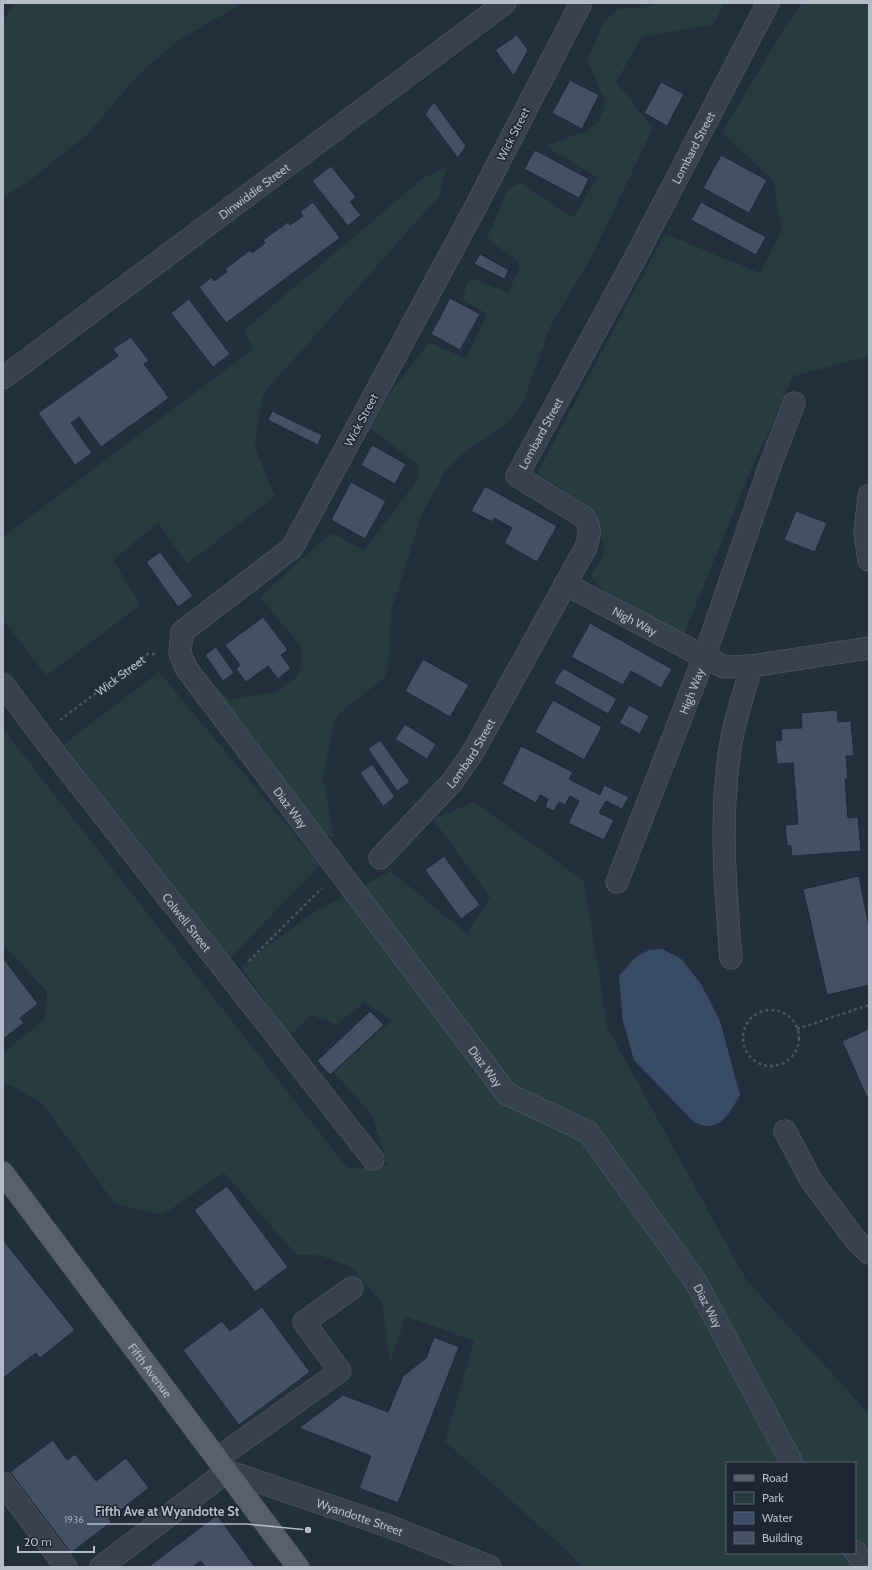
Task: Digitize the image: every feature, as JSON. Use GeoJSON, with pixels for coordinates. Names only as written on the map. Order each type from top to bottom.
{"type":"FeatureCollection","features":[{"type":"Feature","properties":{"kind":"main road","name":"Fifth Avenue"},"geometry":{"type":"LineString","coordinates":[[3,1173],[298,1567]]}},
{"type":"Feature","properties":{"kind":"street","name":"Dinwiddie Street"},"geometry":{"type":"LineString","coordinates":[[3,378],[505,3]]}},
{"type":"Feature","properties":{"kind":"street","name":"Wick Street"},"geometry":{"type":"LineString","coordinates":[[180,653],[182,632],[292,548],[474,210],[581,3]]}},
{"type":"Feature","properties":{"kind":"street","name":"Lombard Street"},"geometry":{"type":"LineString","coordinates":[[380,858],[453,781],[473,752],[565,584],[590,535],[589,525],[584,517],[517,476],[640,249],[768,3]]}},
{"type":"Feature","properties":{"kind":"street"},"geometry":{"type":"LineString","coordinates":[[704,658],[769,468],[794,403]]}},
{"type":"Feature","properties":{"kind":"street"},"geometry":{"type":"LineString","coordinates":[[869,495],[865,534],[869,560]]}},
{"type":"Feature","properties":{"kind":"street","name":"Nigh Way"},"geometry":{"type":"LineString","coordinates":[[565,584],[704,658]]}},
{"type":"Feature","properties":{"kind":"street","name":"High Way"},"geometry":{"type":"LineString","coordinates":[[617,882],[704,658],[724,667],[751,666],[869,648]]}},
{"type":"Feature","properties":{"kind":"street","name":"Diaz Way"},"geometry":{"type":"LineString","coordinates":[[180,653],[186,668],[507,1094],[588,1132],[696,1282],[791,1462]]}},
{"type":"Feature","properties":{"kind":"street"},"geometry":{"type":"LineString","coordinates":[[731,958],[724,874],[725,794],[731,742],[751,666]]}},
{"type":"Feature","properties":{"kind":"street","name":"Colwell Street"},"geometry":{"type":"LineString","coordinates":[[3,684],[40,734],[373,1159]]}},
{"type":"Feature","properties":{"kind":"street"},"geometry":{"type":"LineString","coordinates":[[785,1131],[811,1180],[855,1239],[869,1253]]}},
{"type":"Feature","properties":{"kind":"street"},"geometry":{"type":"LineString","coordinates":[[101,1567],[223,1465],[340,1371],[304,1322],[352,1288]]}},
{"type":"Feature","properties":{"kind":"street","name":"Wyandotte Street"},"geometry":{"type":"LineString","coordinates":[[223,1465],[391,1527],[490,1567]]}},
{"type":"Feature","properties":{"kind":"street"},"geometry":{"type":"LineString","coordinates":[[3,1484],[66,1567]]}},
{"type":"Feature","properties":{"kind":"street"},"geometry":{"type":"LineString","coordinates":[[856,1552],[866,1567]]}},
{"type":"Feature","properties":{"kind":"path","name":"Wick Street"},"geometry":{"type":"LineString","coordinates":[[40,734],[148,654],[180,653]]}},
{"type":"Feature","properties":{"kind":"path"},"geometry":{"type":"LineString","coordinates":[[232,978],[339,872]]}},
{"type":"Feature","properties":{"kind":"path"},"geometry":{"type":"LineString","coordinates":[[798,1029],[869,1005]]}},
{"type":"Feature","properties":{"kind":"path"},"geometry":{"type":"LineString","coordinates":[[769,1010],[778,1011],[787,1015],[798,1029],[798,1046],[794,1054],[787,1061],[779,1065],[770,1066],[756,1062],[746,1052],[743,1043],[743,1034],[746,1024],[752,1017],[760,1012],[769,1010]]}},
{"type":"Feature","properties":{"kind":"green space"},"geometry":{"type":"Polygon","coordinates":[[[17,3],[243,3],[179,40],[137,76],[87,135],[28,182],[3,196],[3,19],[17,3]]]}},
{"type":"Feature","properties":{"kind":"green space"},"geometry":{"type":"Polygon","coordinates":[[[657,3],[724,3],[713,25],[642,37],[616,82],[653,128],[593,254],[549,329],[523,403],[506,425],[466,451],[445,471],[422,515],[391,611],[388,668],[384,678],[340,713],[334,722],[323,779],[334,837],[325,836],[210,682],[230,700],[275,692],[297,678],[302,662],[300,645],[260,597],[331,533],[364,550],[419,478],[418,465],[370,428],[392,390],[429,343],[466,358],[487,314],[464,300],[466,284],[472,278],[508,293],[519,269],[518,261],[487,239],[507,190],[521,183],[573,218],[597,177],[545,146],[589,130],[601,118],[605,101],[587,60],[605,20],[619,9],[647,7],[657,3]]]}},
{"type":"Feature","properties":{"kind":"green space"},"geometry":{"type":"Polygon","coordinates":[[[802,3],[869,3],[869,351],[866,357],[793,376],[750,472],[684,634],[607,593],[591,577],[605,552],[595,510],[537,473],[665,234],[760,273],[782,229],[773,181],[722,132],[785,27],[802,3]]]}},
{"type":"Feature","properties":{"kind":"green space"},"geometry":{"type":"Polygon","coordinates":[[[447,166],[439,196],[262,395],[255,447],[275,496],[187,564],[158,523],[113,560],[140,605],[46,676],[3,619],[3,537],[253,349],[244,330],[422,179],[447,166]]]}},
{"type":"Feature","properties":{"kind":"green space"},"geometry":{"type":"Polygon","coordinates":[[[159,672],[320,865],[230,958],[64,744],[159,672]]]}},
{"type":"Feature","properties":{"kind":"green space"},"geometry":{"type":"Polygon","coordinates":[[[3,729],[348,1169],[388,1165],[372,1115],[334,1072],[391,1021],[365,1002],[337,1024],[311,1015],[289,1036],[241,966],[316,911],[391,871],[467,934],[490,897],[433,819],[474,802],[584,881],[607,1027],[747,1281],[869,1414],[869,1567],[583,1567],[445,1441],[474,1341],[406,1316],[390,1363],[382,1303],[351,1267],[317,1254],[297,1255],[224,1173],[162,1215],[115,1204],[51,1115],[39,1101],[3,1081],[3,1053],[45,1019],[47,992],[3,944],[3,729]]]}},
{"type":"Feature","properties":{"kind":"water"},"geometry":{"type":"Polygon","coordinates":[[[662,949],[681,959],[701,984],[720,1021],[740,1095],[727,1116],[718,1123],[712,1125],[704,1126],[694,1122],[634,1060],[623,1021],[619,976],[636,957],[649,950],[662,949]]]}},
{"type":"Feature","properties":{"kind":"building"},"geometry":{"type":"Polygon","coordinates":[[[517,35],[528,50],[514,76],[495,50],[517,35]]]}},
{"type":"Feature","properties":{"kind":"building"},"geometry":{"type":"Polygon","coordinates":[[[570,80],[599,95],[582,129],[552,113],[570,80]]]}},
{"type":"Feature","properties":{"kind":"building"},"geometry":{"type":"Polygon","coordinates":[[[661,82],[684,94],[667,126],[644,113],[661,82]]]}},
{"type":"Feature","properties":{"kind":"building"},"geometry":{"type":"Polygon","coordinates":[[[434,102],[466,146],[458,158],[425,114],[434,102]]]}},
{"type":"Feature","properties":{"kind":"building"},"geometry":{"type":"Polygon","coordinates":[[[535,150],[589,179],[579,198],[524,169],[535,150]]]}},
{"type":"Feature","properties":{"kind":"building"},"geometry":{"type":"Polygon","coordinates":[[[721,155],[767,180],[749,213],[703,188],[721,155]]]}},
{"type":"Feature","properties":{"kind":"building"},"geometry":{"type":"Polygon","coordinates":[[[331,166],[356,197],[350,202],[361,215],[348,226],[312,181],[331,166]]]}},
{"type":"Feature","properties":{"kind":"building"},"geometry":{"type":"Polygon","coordinates":[[[313,202],[340,238],[226,323],[199,287],[212,277],[214,281],[227,272],[225,269],[250,250],[252,253],[265,243],[263,240],[288,222],[290,225],[303,216],[300,212],[313,202]]]}},
{"type":"Feature","properties":{"kind":"building"},"geometry":{"type":"Polygon","coordinates":[[[701,202],[766,237],[756,255],[691,220],[701,202]]]}},
{"type":"Feature","properties":{"kind":"building"},"geometry":{"type":"Polygon","coordinates":[[[480,254],[509,270],[504,279],[474,264],[480,254]]]}},
{"type":"Feature","properties":{"kind":"building"},"geometry":{"type":"Polygon","coordinates":[[[450,298],[480,314],[460,350],[431,334],[450,298]]]}},
{"type":"Feature","properties":{"kind":"building"},"geometry":{"type":"Polygon","coordinates":[[[189,299],[230,354],[213,367],[171,313],[189,299]]]}},
{"type":"Feature","properties":{"kind":"building"},"geometry":{"type":"Polygon","coordinates":[[[131,337],[149,361],[144,364],[169,398],[101,447],[79,417],[71,423],[92,453],[75,465],[38,413],[118,356],[113,349],[131,337]]]}},
{"type":"Feature","properties":{"kind":"building"},"geometry":{"type":"Polygon","coordinates":[[[272,411],[322,435],[318,445],[268,420],[272,411]]]}},
{"type":"Feature","properties":{"kind":"building"},"geometry":{"type":"Polygon","coordinates":[[[372,445],[406,464],[395,484],[361,465],[372,445]]]}},
{"type":"Feature","properties":{"kind":"building"},"geometry":{"type":"Polygon","coordinates":[[[351,482],[386,501],[365,539],[331,520],[351,482]]]}},
{"type":"Feature","properties":{"kind":"building"},"geometry":{"type":"Polygon","coordinates":[[[485,486],[557,526],[537,562],[504,543],[512,528],[494,518],[492,522],[471,511],[485,486]]]}},
{"type":"Feature","properties":{"kind":"building"},"geometry":{"type":"Polygon","coordinates":[[[796,511],[827,523],[815,552],[784,540],[796,511]]]}},
{"type":"Feature","properties":{"kind":"building"},"geometry":{"type":"Polygon","coordinates":[[[160,552],[193,596],[178,607],[146,562],[160,552]]]}},
{"type":"Feature","properties":{"kind":"building"},"geometry":{"type":"Polygon","coordinates":[[[263,617],[288,650],[281,655],[291,668],[278,679],[268,666],[246,682],[236,669],[240,665],[225,645],[263,617]]]}},
{"type":"Feature","properties":{"kind":"building"},"geometry":{"type":"Polygon","coordinates":[[[590,623],[672,669],[661,688],[631,671],[623,685],[571,657],[590,623]]]}},
{"type":"Feature","properties":{"kind":"building"},"geometry":{"type":"Polygon","coordinates":[[[216,647],[234,673],[223,681],[205,655],[216,647]]]}},
{"type":"Feature","properties":{"kind":"building"},"geometry":{"type":"Polygon","coordinates":[[[423,659],[469,685],[450,717],[405,691],[423,659]]]}},
{"type":"Feature","properties":{"kind":"building"},"geometry":{"type":"Polygon","coordinates":[[[563,668],[617,699],[608,714],[554,683],[563,668]]]}},
{"type":"Feature","properties":{"kind":"building"},"geometry":{"type":"Polygon","coordinates":[[[553,700],[602,727],[584,760],[535,732],[553,700]]]}},
{"type":"Feature","properties":{"kind":"building"},"geometry":{"type":"Polygon","coordinates":[[[629,705],[649,716],[640,734],[619,723],[629,705]]]}},
{"type":"Feature","properties":{"kind":"building"},"geometry":{"type":"Polygon","coordinates":[[[837,710],[838,722],[851,721],[854,756],[846,756],[848,778],[845,779],[848,818],[858,817],[861,851],[792,856],[791,846],[787,845],[785,825],[798,824],[793,763],[777,764],[775,741],[782,740],[781,729],[802,728],[801,713],[837,710]]]}},
{"type":"Feature","properties":{"kind":"building"},"geometry":{"type":"Polygon","coordinates":[[[405,724],[436,744],[427,759],[395,739],[405,724]]]}},
{"type":"Feature","properties":{"kind":"building"},"geometry":{"type":"Polygon","coordinates":[[[380,740],[410,782],[397,791],[368,749],[380,740]]]}},
{"type":"Feature","properties":{"kind":"building"},"geometry":{"type":"Polygon","coordinates":[[[521,746],[573,772],[569,779],[600,795],[604,785],[629,797],[622,809],[606,801],[599,813],[614,820],[604,840],[568,823],[579,801],[570,796],[565,805],[559,802],[554,811],[545,807],[548,799],[540,795],[536,803],[502,784],[521,746]]]}},
{"type":"Feature","properties":{"kind":"building"},"geometry":{"type":"Polygon","coordinates":[[[372,764],[395,797],[383,806],[360,773],[372,764]]]}},
{"type":"Feature","properties":{"kind":"building"},"geometry":{"type":"Polygon","coordinates":[[[444,856],[480,905],[461,919],[425,870],[444,856]]]}},
{"type":"Feature","properties":{"kind":"building"},"geometry":{"type":"Polygon","coordinates":[[[859,876],[869,927],[869,985],[827,995],[803,889],[859,876]]]}},
{"type":"Feature","properties":{"kind":"building"},"geometry":{"type":"Polygon","coordinates":[[[3,958],[38,1004],[20,1018],[24,1023],[3,1039],[3,958]]]}},
{"type":"Feature","properties":{"kind":"building"},"geometry":{"type":"Polygon","coordinates":[[[370,1011],[384,1025],[330,1075],[317,1061],[370,1011]]]}},
{"type":"Feature","properties":{"kind":"building"},"geometry":{"type":"Polygon","coordinates":[[[869,1029],[869,1102],[842,1041],[869,1029]]]}},
{"type":"Feature","properties":{"kind":"building"},"geometry":{"type":"Polygon","coordinates":[[[227,1186],[288,1267],[255,1292],[194,1210],[227,1186]]]}},
{"type":"Feature","properties":{"kind":"building"},"geometry":{"type":"Polygon","coordinates":[[[3,1240],[75,1330],[40,1358],[36,1353],[3,1378],[3,1240]]]}},
{"type":"Feature","properties":{"kind":"building"},"geometry":{"type":"Polygon","coordinates":[[[262,1307],[310,1372],[239,1425],[183,1350],[222,1321],[230,1331],[262,1307]]]}},
{"type":"Feature","properties":{"kind":"building"},"geometry":{"type":"Polygon","coordinates":[[[434,1337],[459,1347],[398,1503],[359,1488],[371,1456],[299,1428],[343,1395],[388,1412],[403,1376],[426,1358],[434,1337]]]}},
{"type":"Feature","properties":{"kind":"building"},"geometry":{"type":"Polygon","coordinates":[[[53,1440],[67,1460],[75,1454],[96,1481],[126,1458],[149,1488],[109,1519],[111,1522],[71,1553],[10,1472],[53,1440]]]}},
{"type":"Feature","properties":{"kind":"building"},"geometry":{"type":"Polygon","coordinates":[[[217,1515],[255,1567],[205,1567],[201,1561],[192,1567],[148,1567],[217,1515]]]}},
{"type":"Feature","properties":{"kind":"place","name":"Fifth Ave at Wyandotte St"},"geometry":{"type":"Point","coordinates":[308,1530]}}]}
